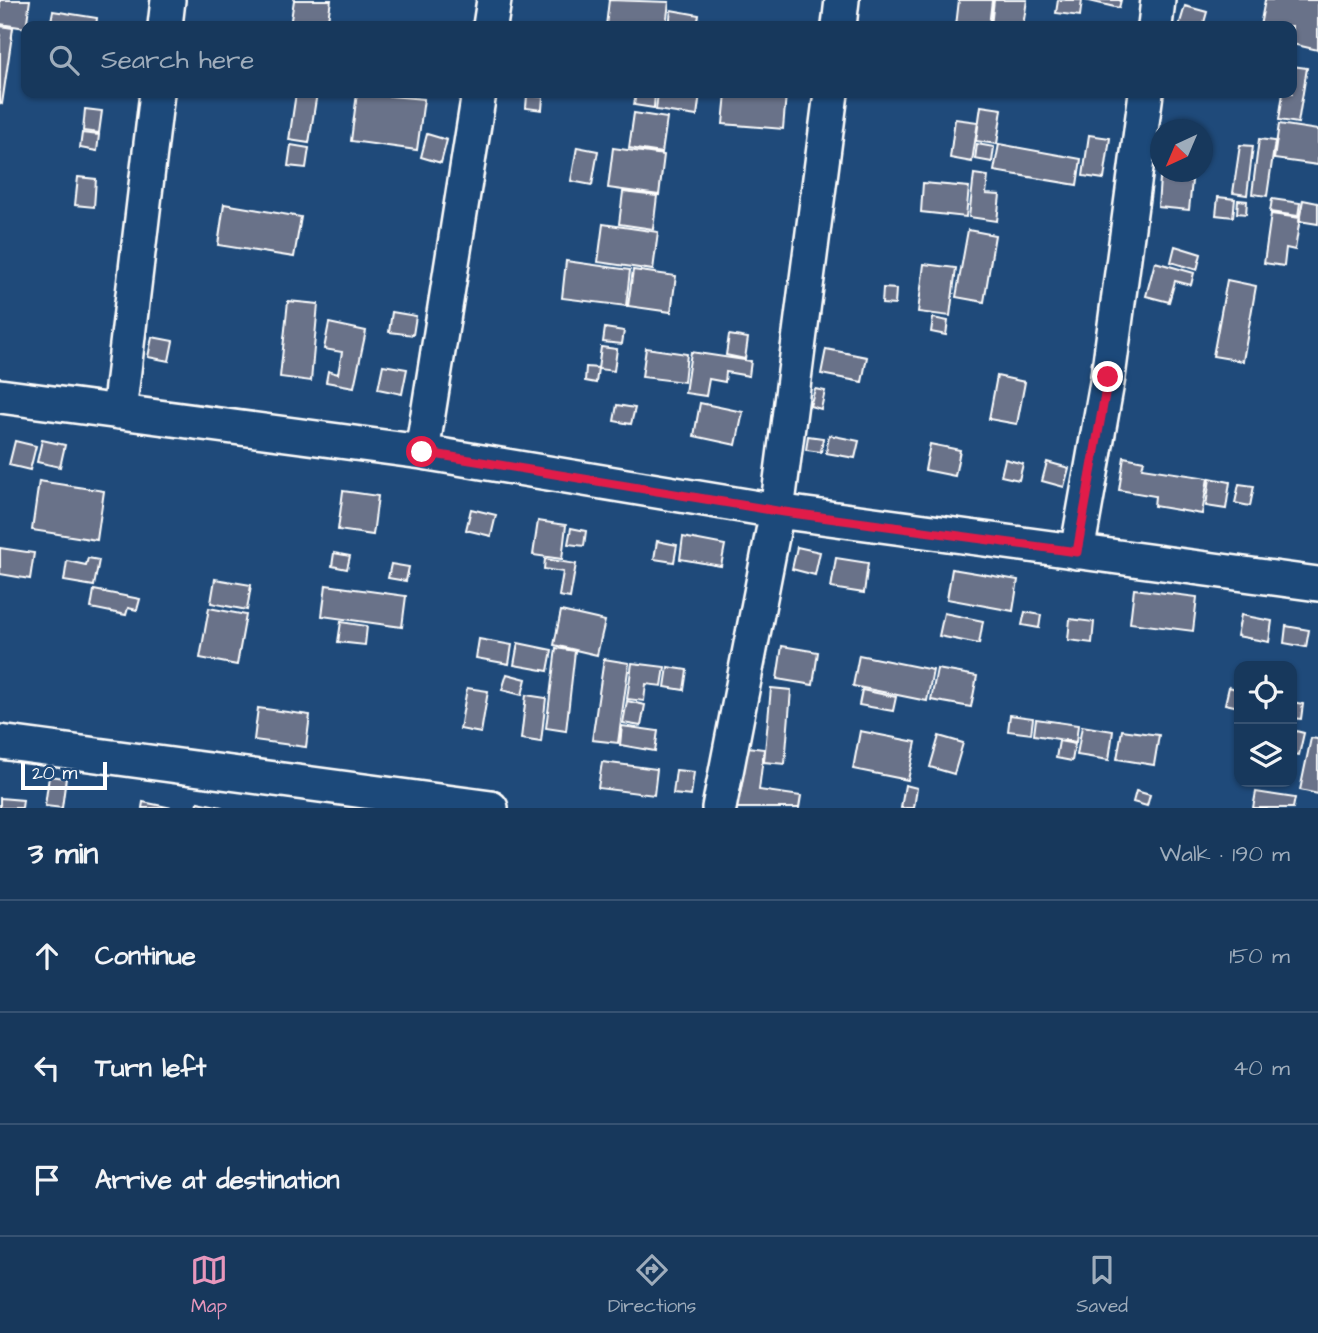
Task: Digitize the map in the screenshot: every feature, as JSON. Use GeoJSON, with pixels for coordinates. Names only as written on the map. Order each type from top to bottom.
{"type":"FeatureCollection","features":[{"type":"Feature","properties":{"kind":"street"},"geometry":{"type":"LineString","coordinates":[[166,21],[169,0]]}},
{"type":"Feature","properties":{"kind":"street"},"geometry":{"type":"LineString","coordinates":[[491,21],[494,0]]}},
{"type":"Feature","properties":{"kind":"street"},"geometry":{"type":"LineString","coordinates":[[840,21],[842,0]]}},
{"type":"Feature","properties":{"kind":"street"},"geometry":{"type":"LineString","coordinates":[[1156,21],[1158,0]]}},
{"type":"Feature","properties":{"kind":"street"},"geometry":{"type":"LineString","coordinates":[[119,412],[156,98]]}},
{"type":"Feature","properties":{"kind":"street"},"geometry":{"type":"LineString","coordinates":[[422,452],[478,98]]}},
{"type":"Feature","properties":{"kind":"street"},"geometry":{"type":"LineString","coordinates":[[719,808],[777,511],[830,98]]}},
{"type":"Feature","properties":{"kind":"street"},"geometry":{"type":"LineString","coordinates":[[1077,552],[1108,377],[1145,98]]}},
{"type":"Feature","properties":{"kind":"street"},"geometry":{"type":"LineString","coordinates":[[0,396],[422,452],[777,511],[1318,584]]}},
{"type":"Feature","properties":{"kind":"street"},"geometry":{"type":"LineString","coordinates":[[0,742],[491,808]]}},
{"type":"Feature","properties":{"kind":"building"},"geometry":{"type":"Polygon","coordinates":[[[0,0],[30,0],[27,21],[21,21],[21,27],[0,24],[0,0]]]}},
{"type":"Feature","properties":{"kind":"building"},"geometry":{"type":"Polygon","coordinates":[[[294,0],[331,0],[328,21],[291,21],[294,0]]]}},
{"type":"Feature","properties":{"kind":"building"},"geometry":{"type":"Polygon","coordinates":[[[609,0],[669,2],[667,21],[607,21],[609,0]]]}},
{"type":"Feature","properties":{"kind":"building"},"geometry":{"type":"Polygon","coordinates":[[[959,0],[992,0],[990,21],[957,21],[959,0]]]}},
{"type":"Feature","properties":{"kind":"building"},"geometry":{"type":"Polygon","coordinates":[[[994,0],[1027,0],[1024,21],[992,21],[994,0]]]}},
{"type":"Feature","properties":{"kind":"building"},"geometry":{"type":"Polygon","coordinates":[[[1058,0],[1082,0],[1080,16],[1056,13],[1058,0]]]}},
{"type":"Feature","properties":{"kind":"building"},"geometry":{"type":"Polygon","coordinates":[[[1085,0],[1121,0],[1119,8],[1085,0]]]}},
{"type":"Feature","properties":{"kind":"building"},"geometry":{"type":"Polygon","coordinates":[[[1265,0],[1318,0],[1318,50],[1297,45],[1297,21],[1261,21],[1265,0]]]}},
{"type":"Feature","properties":{"kind":"building"},"geometry":{"type":"Polygon","coordinates":[[[1185,6],[1207,12],[1204,21],[1180,21],[1185,6]]]}},
{"type":"Feature","properties":{"kind":"building"},"geometry":{"type":"Polygon","coordinates":[[[671,10],[699,15],[698,21],[670,21],[671,10]]]}},
{"type":"Feature","properties":{"kind":"building"},"geometry":{"type":"Polygon","coordinates":[[[53,11],[97,18],[97,21],[51,21],[53,11]]]}},
{"type":"Feature","properties":{"kind":"building"},"geometry":{"type":"Polygon","coordinates":[[[0,26],[13,28],[2,104],[0,103],[0,26]]]}},
{"type":"Feature","properties":{"kind":"building"},"geometry":{"type":"Polygon","coordinates":[[[1297,67],[1307,68],[1298,123],[1279,120],[1282,98],[1297,98],[1297,67]]]}},
{"type":"Feature","properties":{"kind":"building"},"geometry":{"type":"Polygon","coordinates":[[[295,98],[316,98],[309,143],[289,140],[295,98]]]}},
{"type":"Feature","properties":{"kind":"building"},"geometry":{"type":"Polygon","coordinates":[[[356,98],[424,99],[417,150],[351,141],[356,98]]]}},
{"type":"Feature","properties":{"kind":"building"},"geometry":{"type":"Polygon","coordinates":[[[527,98],[543,98],[542,110],[526,108],[527,98]]]}},
{"type":"Feature","properties":{"kind":"building"},"geometry":{"type":"Polygon","coordinates":[[[635,98],[655,98],[654,108],[634,105],[635,98]]]}},
{"type":"Feature","properties":{"kind":"building"},"geometry":{"type":"Polygon","coordinates":[[[657,98],[699,98],[697,116],[656,110],[657,98]]]}},
{"type":"Feature","properties":{"kind":"building"},"geometry":{"type":"Polygon","coordinates":[[[726,98],[786,98],[783,129],[723,124],[726,98]]]}},
{"type":"Feature","properties":{"kind":"building"},"geometry":{"type":"Polygon","coordinates":[[[981,106],[1002,109],[997,144],[976,141],[981,106]]]}},
{"type":"Feature","properties":{"kind":"building"},"geometry":{"type":"Polygon","coordinates":[[[85,109],[102,111],[99,133],[83,131],[85,109]]]}},
{"type":"Feature","properties":{"kind":"building"},"geometry":{"type":"Polygon","coordinates":[[[634,113],[667,118],[662,153],[629,148],[634,113]]]}},
{"type":"Feature","properties":{"kind":"building"},"geometry":{"type":"Polygon","coordinates":[[[955,119],[978,122],[972,162],[950,158],[955,119]]]}},
{"type":"Feature","properties":{"kind":"building"},"geometry":{"type":"Polygon","coordinates":[[[1279,124],[1318,130],[1318,165],[1274,159],[1279,124]]]}},
{"type":"Feature","properties":{"kind":"building"},"geometry":{"type":"Polygon","coordinates":[[[82,133],[99,135],[97,151],[80,148],[82,133]]]}},
{"type":"Feature","properties":{"kind":"building"},"geometry":{"type":"Polygon","coordinates":[[[427,134],[447,140],[441,163],[421,157],[427,134]]]}},
{"type":"Feature","properties":{"kind":"building"},"geometry":{"type":"Polygon","coordinates":[[[1089,135],[1110,138],[1104,179],[1083,176],[1089,135]]]}},
{"type":"Feature","properties":{"kind":"building"},"geometry":{"type":"Polygon","coordinates":[[[1259,139],[1275,141],[1267,196],[1252,194],[1259,139]]]}},
{"type":"Feature","properties":{"kind":"building"},"geometry":{"type":"Polygon","coordinates":[[[977,144],[994,147],[992,162],[975,159],[977,144]]]}},
{"type":"Feature","properties":{"kind":"building"},"geometry":{"type":"Polygon","coordinates":[[[999,144],[1081,159],[1077,185],[994,171],[999,144]]]}},
{"type":"Feature","properties":{"kind":"building"},"geometry":{"type":"Polygon","coordinates":[[[291,145],[309,148],[306,168],[288,166],[291,145]]]}},
{"type":"Feature","properties":{"kind":"building"},"geometry":{"type":"Polygon","coordinates":[[[1240,145],[1253,146],[1247,195],[1233,193],[1240,145]]]}},
{"type":"Feature","properties":{"kind":"building"},"geometry":{"type":"Polygon","coordinates":[[[577,147],[598,151],[592,185],[571,181],[577,147]]]}},
{"type":"Feature","properties":{"kind":"building"},"geometry":{"type":"Polygon","coordinates":[[[613,148],[664,155],[659,195],[608,188],[613,148]]]}},
{"type":"Feature","properties":{"kind":"building"},"geometry":{"type":"Polygon","coordinates":[[[974,174],[988,176],[986,194],[1000,195],[997,221],[969,217],[974,174]]]}},
{"type":"Feature","properties":{"kind":"building"},"geometry":{"type":"Polygon","coordinates":[[[78,177],[96,179],[94,207],[75,205],[78,177]]]}},
{"type":"Feature","properties":{"kind":"building"},"geometry":{"type":"Polygon","coordinates":[[[1160,182],[1192,182],[1189,210],[1158,207],[1160,182]]]}},
{"type":"Feature","properties":{"kind":"building"},"geometry":{"type":"Polygon","coordinates":[[[923,183],[969,187],[966,217],[921,212],[923,183]]]}},
{"type":"Feature","properties":{"kind":"building"},"geometry":{"type":"Polygon","coordinates":[[[623,192],[657,196],[653,229],[619,224],[623,192]]]}},
{"type":"Feature","properties":{"kind":"building"},"geometry":{"type":"Polygon","coordinates":[[[1218,197],[1235,199],[1233,217],[1216,215],[1218,197]]]}},
{"type":"Feature","properties":{"kind":"building"},"geometry":{"type":"Polygon","coordinates":[[[1272,199],[1300,203],[1298,216],[1270,212],[1272,199]]]}},
{"type":"Feature","properties":{"kind":"building"},"geometry":{"type":"Polygon","coordinates":[[[1238,200],[1247,201],[1246,214],[1237,213],[1238,200]]]}},
{"type":"Feature","properties":{"kind":"building"},"geometry":{"type":"Polygon","coordinates":[[[1303,200],[1318,203],[1318,224],[1299,221],[1303,200]]]}},
{"type":"Feature","properties":{"kind":"building"},"geometry":{"type":"Polygon","coordinates":[[[224,204],[301,217],[294,257],[218,245],[224,204]]]}},
{"type":"Feature","properties":{"kind":"building"},"geometry":{"type":"Polygon","coordinates":[[[1271,214],[1300,218],[1295,250],[1286,248],[1284,266],[1264,263],[1271,214]]]}},
{"type":"Feature","properties":{"kind":"building"},"geometry":{"type":"Polygon","coordinates":[[[603,224],[658,232],[653,270],[598,262],[603,224]]]}},
{"type":"Feature","properties":{"kind":"building"},"geometry":{"type":"Polygon","coordinates":[[[968,230],[995,235],[984,302],[956,297],[968,230]]]}},
{"type":"Feature","properties":{"kind":"building"},"geometry":{"type":"Polygon","coordinates":[[[1175,246],[1201,254],[1197,270],[1171,262],[1175,246]]]}},
{"type":"Feature","properties":{"kind":"building"},"geometry":{"type":"Polygon","coordinates":[[[566,261],[630,270],[626,306],[562,298],[566,261]]]}},
{"type":"Feature","properties":{"kind":"building"},"geometry":{"type":"Polygon","coordinates":[[[1155,262],[1194,273],[1191,285],[1175,281],[1169,302],[1146,296],[1155,262]]]}},
{"type":"Feature","properties":{"kind":"building"},"geometry":{"type":"Polygon","coordinates":[[[924,264],[956,268],[950,316],[918,312],[924,264]]]}},
{"type":"Feature","properties":{"kind":"building"},"geometry":{"type":"Polygon","coordinates":[[[633,270],[676,276],[671,312],[628,306],[633,270]]]}},
{"type":"Feature","properties":{"kind":"building"},"geometry":{"type":"Polygon","coordinates":[[[1227,280],[1256,286],[1243,361],[1213,356],[1227,280]]]}},
{"type":"Feature","properties":{"kind":"building"},"geometry":{"type":"Polygon","coordinates":[[[883,288],[896,289],[895,305],[882,304],[883,288]]]}},
{"type":"Feature","properties":{"kind":"building"},"geometry":{"type":"Polygon","coordinates":[[[288,301],[318,304],[311,381],[280,377],[288,301]]]}},
{"type":"Feature","properties":{"kind":"building"},"geometry":{"type":"Polygon","coordinates":[[[392,312],[416,316],[413,335],[389,332],[392,312]]]}},
{"type":"Feature","properties":{"kind":"building"},"geometry":{"type":"Polygon","coordinates":[[[933,318],[948,321],[946,335],[931,332],[933,318]]]}},
{"type":"Feature","properties":{"kind":"building"},"geometry":{"type":"Polygon","coordinates":[[[329,323],[366,331],[354,387],[326,382],[328,371],[338,374],[342,352],[324,349],[329,323]]]}},
{"type":"Feature","properties":{"kind":"building"},"geometry":{"type":"Polygon","coordinates":[[[605,328],[624,331],[622,344],[603,342],[605,328]]]}},
{"type":"Feature","properties":{"kind":"building"},"geometry":{"type":"Polygon","coordinates":[[[729,335],[748,338],[745,359],[726,355],[729,335]]]}},
{"type":"Feature","properties":{"kind":"building"},"geometry":{"type":"Polygon","coordinates":[[[152,337],[173,341],[169,361],[148,357],[152,337]]]}},
{"type":"Feature","properties":{"kind":"building"},"geometry":{"type":"Polygon","coordinates":[[[601,347],[617,349],[614,371],[598,369],[601,347]]]}},
{"type":"Feature","properties":{"kind":"building"},"geometry":{"type":"Polygon","coordinates":[[[646,348],[687,354],[684,382],[642,377],[646,348]]]}},
{"type":"Feature","properties":{"kind":"building"},"geometry":{"type":"Polygon","coordinates":[[[826,349],[867,357],[862,382],[821,374],[826,349]]]}},
{"type":"Feature","properties":{"kind":"building"},"geometry":{"type":"Polygon","coordinates":[[[691,352],[751,361],[749,376],[726,372],[725,382],[709,379],[706,396],[685,393],[691,352]]]}},
{"type":"Feature","properties":{"kind":"building"},"geometry":{"type":"Polygon","coordinates":[[[383,365],[407,369],[402,394],[378,389],[383,365]]]}},
{"type":"Feature","properties":{"kind":"building"},"geometry":{"type":"Polygon","coordinates":[[[586,367],[598,368],[596,383],[585,381],[586,367]]]}},
{"type":"Feature","properties":{"kind":"building"},"geometry":{"type":"Polygon","coordinates":[[[997,376],[1025,382],[1017,424],[989,419],[997,376]]]}},
{"type":"Feature","properties":{"kind":"building"},"geometry":{"type":"Polygon","coordinates":[[[815,389],[825,391],[821,409],[810,406],[815,389]]]}},
{"type":"Feature","properties":{"kind":"building"},"geometry":{"type":"Polygon","coordinates":[[[700,403],[743,412],[736,445],[694,436],[700,403]]]}},
{"type":"Feature","properties":{"kind":"building"},"geometry":{"type":"Polygon","coordinates":[[[617,405],[635,408],[631,424],[614,421],[617,405]]]}},
{"type":"Feature","properties":{"kind":"building"},"geometry":{"type":"Polygon","coordinates":[[[829,435],[859,441],[855,458],[826,453],[829,435]]]}},
{"type":"Feature","properties":{"kind":"building"},"geometry":{"type":"Polygon","coordinates":[[[808,436],[823,438],[821,452],[806,450],[808,436]]]}},
{"type":"Feature","properties":{"kind":"building"},"geometry":{"type":"Polygon","coordinates":[[[42,440],[65,445],[60,467],[37,462],[42,440]]]}},
{"type":"Feature","properties":{"kind":"building"},"geometry":{"type":"Polygon","coordinates":[[[15,441],[36,446],[30,470],[9,465],[15,441]]]}},
{"type":"Feature","properties":{"kind":"building"},"geometry":{"type":"Polygon","coordinates":[[[930,444],[960,450],[955,476],[925,470],[930,444]]]}},
{"type":"Feature","properties":{"kind":"building"},"geometry":{"type":"Polygon","coordinates":[[[1124,457],[1144,461],[1142,468],[1208,478],[1202,514],[1154,506],[1155,496],[1119,490],[1124,457]]]}},
{"type":"Feature","properties":{"kind":"building"},"geometry":{"type":"Polygon","coordinates":[[[1005,459],[1023,464],[1019,480],[1001,476],[1005,459]]]}},
{"type":"Feature","properties":{"kind":"building"},"geometry":{"type":"Polygon","coordinates":[[[1047,462],[1069,468],[1064,487],[1042,481],[1047,462]]]}},
{"type":"Feature","properties":{"kind":"building"},"geometry":{"type":"Polygon","coordinates":[[[1210,478],[1230,482],[1226,509],[1206,506],[1210,478]]]}},
{"type":"Feature","properties":{"kind":"building"},"geometry":{"type":"Polygon","coordinates":[[[39,481],[104,491],[97,540],[32,530],[39,481]]]}},
{"type":"Feature","properties":{"kind":"building"},"geometry":{"type":"Polygon","coordinates":[[[1239,484],[1254,486],[1250,506],[1235,503],[1239,484]]]}},
{"type":"Feature","properties":{"kind":"building"},"geometry":{"type":"Polygon","coordinates":[[[343,491],[378,496],[373,535],[338,530],[343,491]]]}},
{"type":"Feature","properties":{"kind":"building"},"geometry":{"type":"Polygon","coordinates":[[[471,509],[496,515],[491,536],[466,530],[471,509]]]}},
{"type":"Feature","properties":{"kind":"building"},"geometry":{"type":"Polygon","coordinates":[[[538,521],[566,525],[562,559],[533,555],[538,521]]]}},
{"type":"Feature","properties":{"kind":"building"},"geometry":{"type":"Polygon","coordinates":[[[571,528],[586,531],[584,546],[568,544],[571,528]]]}},
{"type":"Feature","properties":{"kind":"building"},"geometry":{"type":"Polygon","coordinates":[[[683,537],[725,545],[721,566],[680,559],[683,537]]]}},
{"type":"Feature","properties":{"kind":"building"},"geometry":{"type":"Polygon","coordinates":[[[657,541],[677,545],[674,562],[654,559],[657,541]]]}},
{"type":"Feature","properties":{"kind":"building"},"geometry":{"type":"Polygon","coordinates":[[[797,547],[820,552],[815,575],[792,569],[797,547]]]}},
{"type":"Feature","properties":{"kind":"building"},"geometry":{"type":"Polygon","coordinates":[[[0,548],[34,553],[30,579],[0,574],[0,548]]]}},
{"type":"Feature","properties":{"kind":"building"},"geometry":{"type":"Polygon","coordinates":[[[334,553],[350,556],[347,569],[332,566],[334,553]]]}},
{"type":"Feature","properties":{"kind":"building"},"geometry":{"type":"Polygon","coordinates":[[[88,558],[99,560],[94,586],[64,581],[67,561],[86,565],[88,558]]]}},
{"type":"Feature","properties":{"kind":"building"},"geometry":{"type":"Polygon","coordinates":[[[836,558],[868,563],[864,593],[831,588],[836,558]]]}},
{"type":"Feature","properties":{"kind":"building"},"geometry":{"type":"Polygon","coordinates":[[[545,559],[576,564],[570,598],[559,596],[563,572],[544,569],[545,559]]]}},
{"type":"Feature","properties":{"kind":"building"},"geometry":{"type":"Polygon","coordinates":[[[391,564],[409,567],[406,581],[388,578],[391,564]]]}},
{"type":"Feature","properties":{"kind":"building"},"geometry":{"type":"Polygon","coordinates":[[[952,569],[1018,580],[1013,611],[947,599],[952,569]]]}},
{"type":"Feature","properties":{"kind":"building"},"geometry":{"type":"Polygon","coordinates":[[[215,579],[251,585],[247,610],[211,603],[215,579]]]}},
{"type":"Feature","properties":{"kind":"building"},"geometry":{"type":"Polygon","coordinates":[[[326,585],[406,596],[402,627],[322,616],[326,585]]]}},
{"type":"Feature","properties":{"kind":"building"},"geometry":{"type":"Polygon","coordinates":[[[1134,589],[1197,597],[1193,631],[1130,623],[1134,589]]]}},
{"type":"Feature","properties":{"kind":"building"},"geometry":{"type":"Polygon","coordinates":[[[94,590],[140,599],[137,610],[128,608],[126,615],[91,608],[94,590]]]}},
{"type":"Feature","properties":{"kind":"building"},"geometry":{"type":"Polygon","coordinates":[[[209,608],[246,615],[237,665],[200,658],[209,608]]]}},
{"type":"Feature","properties":{"kind":"building"},"geometry":{"type":"Polygon","coordinates":[[[561,611],[605,621],[597,655],[554,645],[561,611]]]}},
{"type":"Feature","properties":{"kind":"building"},"geometry":{"type":"Polygon","coordinates":[[[1025,612],[1041,615],[1039,628],[1022,625],[1025,612]]]}},
{"type":"Feature","properties":{"kind":"building"},"geometry":{"type":"Polygon","coordinates":[[[944,613],[983,621],[979,644],[939,636],[944,613]]]}},
{"type":"Feature","properties":{"kind":"building"},"geometry":{"type":"Polygon","coordinates":[[[1241,615],[1272,621],[1269,642],[1237,636],[1241,615]]]}},
{"type":"Feature","properties":{"kind":"building"},"geometry":{"type":"Polygon","coordinates":[[[1070,619],[1094,622],[1092,643],[1068,640],[1070,619]]]}},
{"type":"Feature","properties":{"kind":"building"},"geometry":{"type":"Polygon","coordinates":[[[341,622],[367,626],[365,645],[338,642],[341,622]]]}},
{"type":"Feature","properties":{"kind":"building"},"geometry":{"type":"Polygon","coordinates":[[[1286,626],[1309,630],[1306,647],[1284,643],[1286,626]]]}},
{"type":"Feature","properties":{"kind":"building"},"geometry":{"type":"Polygon","coordinates":[[[479,639],[512,645],[509,664],[476,658],[479,639]]]}},
{"type":"Feature","properties":{"kind":"building"},"geometry":{"type":"Polygon","coordinates":[[[518,643],[552,650],[548,671],[514,665],[518,643]]]}},
{"type":"Feature","properties":{"kind":"building"},"geometry":{"type":"Polygon","coordinates":[[[782,646],[818,652],[813,685],[777,679],[782,646]]]}},
{"type":"Feature","properties":{"kind":"building"},"geometry":{"type":"Polygon","coordinates":[[[556,648],[575,651],[566,731],[546,728],[556,648]]]}},
{"type":"Feature","properties":{"kind":"building"},"geometry":{"type":"Polygon","coordinates":[[[859,655],[933,670],[927,701],[853,686],[859,655]]]}},
{"type":"Feature","properties":{"kind":"building"},"geometry":{"type":"Polygon","coordinates":[[[604,659],[629,663],[618,743],[592,740],[604,659]]]}},
{"type":"Feature","properties":{"kind":"building"},"geometry":{"type":"Polygon","coordinates":[[[632,663],[665,667],[662,686],[646,684],[644,701],[627,699],[632,663]]]}},
{"type":"Feature","properties":{"kind":"building"},"geometry":{"type":"Polygon","coordinates":[[[668,667],[687,670],[684,690],[665,687],[668,667]]]}},
{"type":"Feature","properties":{"kind":"building"},"geometry":{"type":"Polygon","coordinates":[[[937,669],[977,676],[971,707],[931,700],[937,669]]]}},
{"type":"Feature","properties":{"kind":"building"},"geometry":{"type":"Polygon","coordinates":[[[507,674],[526,679],[522,695],[502,690],[507,674]]]}},
{"type":"Feature","properties":{"kind":"building"},"geometry":{"type":"Polygon","coordinates":[[[1229,687],[1234,688],[1234,706],[1225,704],[1229,687]]]}},
{"type":"Feature","properties":{"kind":"building"},"geometry":{"type":"Polygon","coordinates":[[[467,688],[488,691],[481,733],[460,729],[467,688]]]}},
{"type":"Feature","properties":{"kind":"building"},"geometry":{"type":"Polygon","coordinates":[[[771,688],[791,690],[785,764],[764,762],[771,688]]]}},
{"type":"Feature","properties":{"kind":"building"},"geometry":{"type":"Polygon","coordinates":[[[862,690],[896,697],[893,711],[859,705],[862,690]]]}},
{"type":"Feature","properties":{"kind":"building"},"geometry":{"type":"Polygon","coordinates":[[[526,695],[546,698],[541,742],[521,739],[526,695]]]}},
{"type":"Feature","properties":{"kind":"building"},"geometry":{"type":"Polygon","coordinates":[[[627,701],[645,705],[641,726],[623,723],[627,701]]]}},
{"type":"Feature","properties":{"kind":"building"},"geometry":{"type":"Polygon","coordinates":[[[1297,703],[1303,704],[1301,719],[1297,719],[1297,703]]]}},
{"type":"Feature","properties":{"kind":"building"},"geometry":{"type":"Polygon","coordinates":[[[258,708],[310,715],[306,747],[254,740],[258,708]]]}},
{"type":"Feature","properties":{"kind":"building"},"geometry":{"type":"Polygon","coordinates":[[[1010,715],[1033,718],[1031,734],[1008,731],[1010,715]]]}},
{"type":"Feature","properties":{"kind":"building"},"geometry":{"type":"Polygon","coordinates":[[[1036,719],[1078,725],[1076,742],[1034,735],[1036,719]]]}},
{"type":"Feature","properties":{"kind":"building"},"geometry":{"type":"Polygon","coordinates":[[[622,726],[658,731],[655,751],[620,745],[622,726]]]}},
{"type":"Feature","properties":{"kind":"building"},"geometry":{"type":"Polygon","coordinates":[[[1082,726],[1113,731],[1109,760],[1077,755],[1082,726]]]}},
{"type":"Feature","properties":{"kind":"building"},"geometry":{"type":"Polygon","coordinates":[[[1122,730],[1159,735],[1154,765],[1117,759],[1122,730]]]}},
{"type":"Feature","properties":{"kind":"building"},"geometry":{"type":"Polygon","coordinates":[[[860,731],[916,742],[908,780],[853,769],[860,731]]]}},
{"type":"Feature","properties":{"kind":"building"},"geometry":{"type":"Polygon","coordinates":[[[1297,731],[1304,733],[1297,755],[1297,731]]]}},
{"type":"Feature","properties":{"kind":"building"},"geometry":{"type":"Polygon","coordinates":[[[939,736],[963,743],[954,774],[930,767],[939,736]]]}},
{"type":"Feature","properties":{"kind":"building"},"geometry":{"type":"Polygon","coordinates":[[[1311,738],[1318,739],[1318,794],[1300,790],[1311,738]]]}},
{"type":"Feature","properties":{"kind":"building"},"geometry":{"type":"Polygon","coordinates":[[[1059,741],[1075,744],[1072,761],[1056,758],[1059,741]]]}},
{"type":"Feature","properties":{"kind":"building"},"geometry":{"type":"Polygon","coordinates":[[[739,746],[764,749],[759,790],[801,796],[799,808],[735,808],[739,746]]]}},
{"type":"Feature","properties":{"kind":"building"},"geometry":{"type":"Polygon","coordinates":[[[602,762],[657,769],[654,795],[598,788],[602,762]]]}},
{"type":"Feature","properties":{"kind":"building"},"geometry":{"type":"Polygon","coordinates":[[[676,770],[694,772],[691,796],[673,794],[676,770]]]}},
{"type":"Feature","properties":{"kind":"building"},"geometry":{"type":"Polygon","coordinates":[[[49,776],[66,778],[62,808],[45,806],[49,776]]]}},
{"type":"Feature","properties":{"kind":"building"},"geometry":{"type":"Polygon","coordinates":[[[905,785],[917,788],[914,808],[901,808],[905,785]]]}},
{"type":"Feature","properties":{"kind":"building"},"geometry":{"type":"Polygon","coordinates":[[[1136,791],[1150,795],[1147,806],[1133,802],[1136,791]]]}},
{"type":"Feature","properties":{"kind":"building"},"geometry":{"type":"Polygon","coordinates":[[[1256,792],[1295,798],[1293,808],[1253,808],[1256,792]]]}},
{"type":"Feature","properties":{"kind":"building"},"geometry":{"type":"Polygon","coordinates":[[[0,798],[23,800],[22,808],[0,808],[0,798]]]}},
{"type":"Feature","properties":{"kind":"building"},"geometry":{"type":"Polygon","coordinates":[[[143,802],[172,808],[142,808],[143,802]]]}},
{"type":"Feature","properties":{"kind":"building"},"geometry":{"type":"Polygon","coordinates":[[[198,802],[222,807],[222,808],[197,808],[198,802]]]}},
{"type":"Feature","properties":{"kind":"route"},"geometry":{"type":"LineString","coordinates":[[422,452],[777,511],[1077,552],[1108,377]]}}]}
